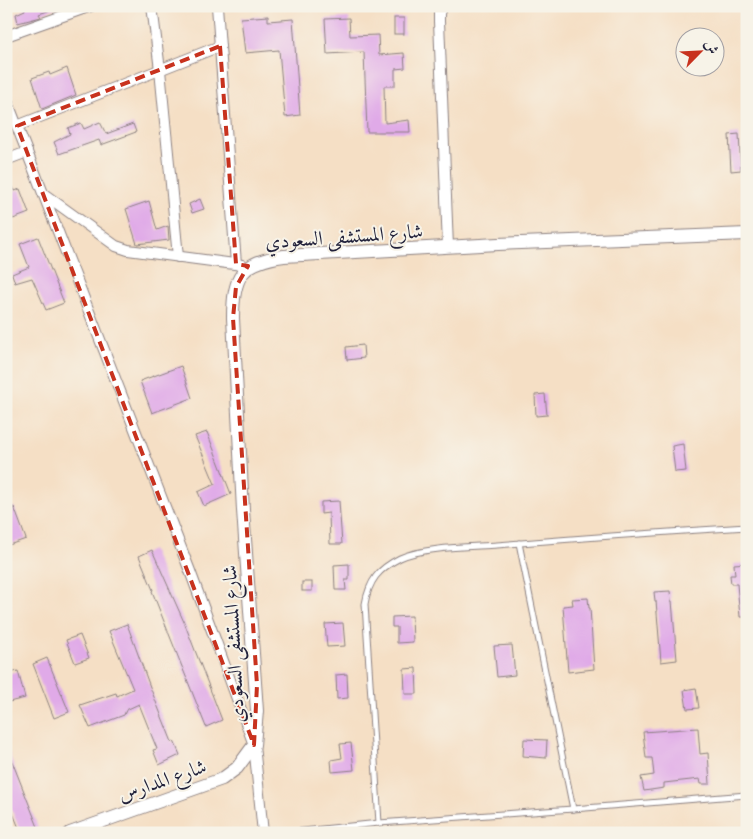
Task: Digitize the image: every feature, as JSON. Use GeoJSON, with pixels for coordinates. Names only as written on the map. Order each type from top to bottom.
{"type":"FeatureCollection","features":[{"type":"Feature","properties":{"kind":"street"},"geometry":{"type":"LineString","coordinates":[[6,36],[91,6]]}},
{"type":"Feature","properties":{"kind":"street"},"geometry":{"type":"LineString","coordinates":[[152,6],[178,257]]}},
{"type":"Feature","properties":{"kind":"street"},"geometry":{"type":"LineString","coordinates":[[44,194],[116,246],[128,250],[242,265],[217,6]]}},
{"type":"Feature","properties":{"kind":"street"},"geometry":{"type":"LineString","coordinates":[[442,6],[439,13],[439,21],[448,247]]}},
{"type":"Feature","properties":{"kind":"street"},"geometry":{"type":"LineString","coordinates":[[17,126],[220,46]]}},
{"type":"Feature","properties":{"kind":"street"},"geometry":{"type":"LineString","coordinates":[[6,98],[190,571],[254,745],[263,833]]}},
{"type":"Feature","properties":{"kind":"street"},"geometry":{"type":"LineString","coordinates":[[6,160],[27,152]]}},
{"type":"Feature","properties":{"kind":"street","name":"شارع المستشفى السعودي"},"geometry":{"type":"LineString","coordinates":[[254,745],[257,685],[243,510],[233,318],[233,300],[242,265],[284,256],[747,234]]}},
{"type":"Feature","properties":{"kind":"street","name":"شارع المدارس"},"geometry":{"type":"LineString","coordinates":[[70,833],[222,779],[237,768],[254,745]]}},
{"type":"Feature","properties":{"kind":"lane"},"geometry":{"type":"LineString","coordinates":[[379,823],[365,604],[368,587],[378,573],[400,558],[418,552],[747,527]]}},
{"type":"Feature","properties":{"kind":"lane"},"geometry":{"type":"LineString","coordinates":[[519,543],[574,810]]}},
{"type":"Feature","properties":{"kind":"lane"},"geometry":{"type":"LineString","coordinates":[[284,833],[379,823],[574,810],[747,795]]}},
{"type":"Feature","properties":{"kind":"highlighted area"},"geometry":{"type":"Polygon","coordinates":[[[220,46],[236,264],[248,266],[236,287],[233,318],[257,685],[254,745],[17,126],[220,46]]]}},
{"type":"Feature","properties":{"kind":"building"},"geometry":{"type":"Polygon","coordinates":[[[24,6],[56,6],[56,8],[39,14],[41,17],[18,23],[16,14],[25,10],[24,6]]]}},
{"type":"Feature","properties":{"kind":"building"},"geometry":{"type":"Polygon","coordinates":[[[268,16],[268,21],[293,19],[300,115],[285,117],[279,50],[245,53],[241,18],[268,16]]]}},
{"type":"Feature","properties":{"kind":"building"},"geometry":{"type":"Polygon","coordinates":[[[349,18],[350,36],[378,35],[379,55],[404,53],[405,68],[395,69],[395,86],[384,86],[385,123],[409,120],[410,132],[367,132],[364,52],[327,54],[325,19],[349,18]]]}},
{"type":"Feature","properties":{"kind":"building"},"geometry":{"type":"Polygon","coordinates":[[[394,18],[404,18],[404,34],[394,34],[394,18]]]}},
{"type":"Feature","properties":{"kind":"building"},"geometry":{"type":"Polygon","coordinates":[[[67,68],[76,95],[42,109],[32,78],[49,72],[50,75],[67,68]]]}},
{"type":"Feature","properties":{"kind":"building"},"geometry":{"type":"Polygon","coordinates":[[[100,122],[106,134],[133,124],[136,132],[101,145],[99,140],[59,154],[54,142],[70,134],[68,128],[81,123],[84,129],[100,122]]]}},
{"type":"Feature","properties":{"kind":"building"},"geometry":{"type":"Polygon","coordinates":[[[739,134],[741,170],[731,171],[729,135],[739,134]]]}},
{"type":"Feature","properties":{"kind":"building"},"geometry":{"type":"Polygon","coordinates":[[[13,187],[15,191],[20,189],[29,213],[13,219],[6,203],[6,189],[13,187]]]}},
{"type":"Feature","properties":{"kind":"building"},"geometry":{"type":"Polygon","coordinates":[[[200,199],[204,209],[192,213],[189,204],[200,199]]]}},
{"type":"Feature","properties":{"kind":"building"},"geometry":{"type":"Polygon","coordinates":[[[149,201],[157,230],[168,226],[169,240],[137,244],[126,209],[149,201]]]}},
{"type":"Feature","properties":{"kind":"building"},"geometry":{"type":"Polygon","coordinates":[[[38,237],[64,303],[46,310],[32,278],[15,283],[12,274],[29,267],[20,244],[38,237]]]}},
{"type":"Feature","properties":{"kind":"building"},"geometry":{"type":"Polygon","coordinates":[[[363,345],[364,358],[347,360],[346,347],[363,345]]]}},
{"type":"Feature","properties":{"kind":"building"},"geometry":{"type":"Polygon","coordinates":[[[181,366],[192,398],[152,413],[140,381],[181,366]]]}},
{"type":"Feature","properties":{"kind":"building"},"geometry":{"type":"Polygon","coordinates":[[[545,394],[547,415],[536,416],[535,395],[545,394]]]}},
{"type":"Feature","properties":{"kind":"building"},"geometry":{"type":"Polygon","coordinates":[[[207,432],[231,494],[204,506],[198,492],[215,484],[195,436],[207,432]]]}},
{"type":"Feature","properties":{"kind":"building"},"geometry":{"type":"Polygon","coordinates":[[[683,444],[686,471],[675,472],[672,446],[683,444]]]}},
{"type":"Feature","properties":{"kind":"building"},"geometry":{"type":"Polygon","coordinates":[[[339,501],[342,544],[330,544],[329,513],[321,514],[321,502],[339,501]]]}},
{"type":"Feature","properties":{"kind":"building"},"geometry":{"type":"Polygon","coordinates":[[[14,507],[26,539],[6,546],[6,509],[14,507]]]}},
{"type":"Feature","properties":{"kind":"building"},"geometry":{"type":"Polygon","coordinates":[[[152,550],[184,622],[222,720],[206,727],[139,556],[152,550]]]}},
{"type":"Feature","properties":{"kind":"building"},"geometry":{"type":"Polygon","coordinates":[[[747,563],[747,617],[740,617],[737,584],[731,584],[730,575],[735,575],[734,564],[747,563]]]}},
{"type":"Feature","properties":{"kind":"building"},"geometry":{"type":"Polygon","coordinates":[[[349,564],[349,580],[345,580],[346,590],[335,590],[334,565],[349,564]]]}},
{"type":"Feature","properties":{"kind":"building"},"geometry":{"type":"Polygon","coordinates":[[[302,582],[312,582],[312,591],[302,591],[302,582]]]}},
{"type":"Feature","properties":{"kind":"building"},"geometry":{"type":"Polygon","coordinates":[[[670,591],[677,660],[661,662],[654,592],[670,591]]]}},
{"type":"Feature","properties":{"kind":"building"},"geometry":{"type":"Polygon","coordinates":[[[588,598],[594,669],[568,672],[563,606],[573,605],[572,599],[588,598]]]}},
{"type":"Feature","properties":{"kind":"building"},"geometry":{"type":"Polygon","coordinates":[[[412,616],[413,642],[397,643],[397,627],[392,627],[392,617],[412,616]]]}},
{"type":"Feature","properties":{"kind":"building"},"geometry":{"type":"Polygon","coordinates":[[[343,623],[345,646],[327,647],[325,624],[343,623]]]}},
{"type":"Feature","properties":{"kind":"building"},"geometry":{"type":"Polygon","coordinates":[[[127,624],[172,742],[174,741],[180,755],[159,765],[153,750],[157,749],[139,704],[126,710],[124,715],[90,728],[80,705],[116,693],[117,696],[133,689],[109,631],[127,624]]]}},
{"type":"Feature","properties":{"kind":"building"},"geometry":{"type":"Polygon","coordinates":[[[80,635],[89,658],[75,663],[66,640],[80,635]]]}},
{"type":"Feature","properties":{"kind":"building"},"geometry":{"type":"Polygon","coordinates":[[[512,645],[515,675],[497,677],[494,646],[512,645]]]}},
{"type":"Feature","properties":{"kind":"building"},"geometry":{"type":"Polygon","coordinates":[[[47,658],[69,712],[54,718],[33,664],[47,658]]]}},
{"type":"Feature","properties":{"kind":"building"},"geometry":{"type":"Polygon","coordinates":[[[416,668],[417,694],[405,694],[404,669],[416,668]]]}},
{"type":"Feature","properties":{"kind":"building"},"geometry":{"type":"Polygon","coordinates":[[[18,671],[25,698],[9,702],[6,691],[6,674],[18,671]]]}},
{"type":"Feature","properties":{"kind":"building"},"geometry":{"type":"Polygon","coordinates":[[[347,674],[348,698],[337,699],[336,675],[347,674]]]}},
{"type":"Feature","properties":{"kind":"building"},"geometry":{"type":"Polygon","coordinates":[[[696,688],[699,708],[687,709],[684,690],[696,688]]]}},
{"type":"Feature","properties":{"kind":"building"},"geometry":{"type":"Polygon","coordinates":[[[698,728],[700,754],[708,753],[710,784],[701,784],[700,779],[664,783],[664,788],[644,791],[641,777],[654,775],[652,758],[646,758],[643,732],[698,728]]]}},
{"type":"Feature","properties":{"kind":"building"},"geometry":{"type":"Polygon","coordinates":[[[524,739],[547,740],[546,758],[523,756],[524,739]]]}},
{"type":"Feature","properties":{"kind":"building"},"geometry":{"type":"Polygon","coordinates":[[[351,743],[354,770],[332,772],[331,760],[342,758],[340,744],[351,743]]]}},
{"type":"Feature","properties":{"kind":"building"},"geometry":{"type":"Polygon","coordinates":[[[6,746],[38,827],[25,833],[21,833],[6,796],[6,746]]]}}]}
